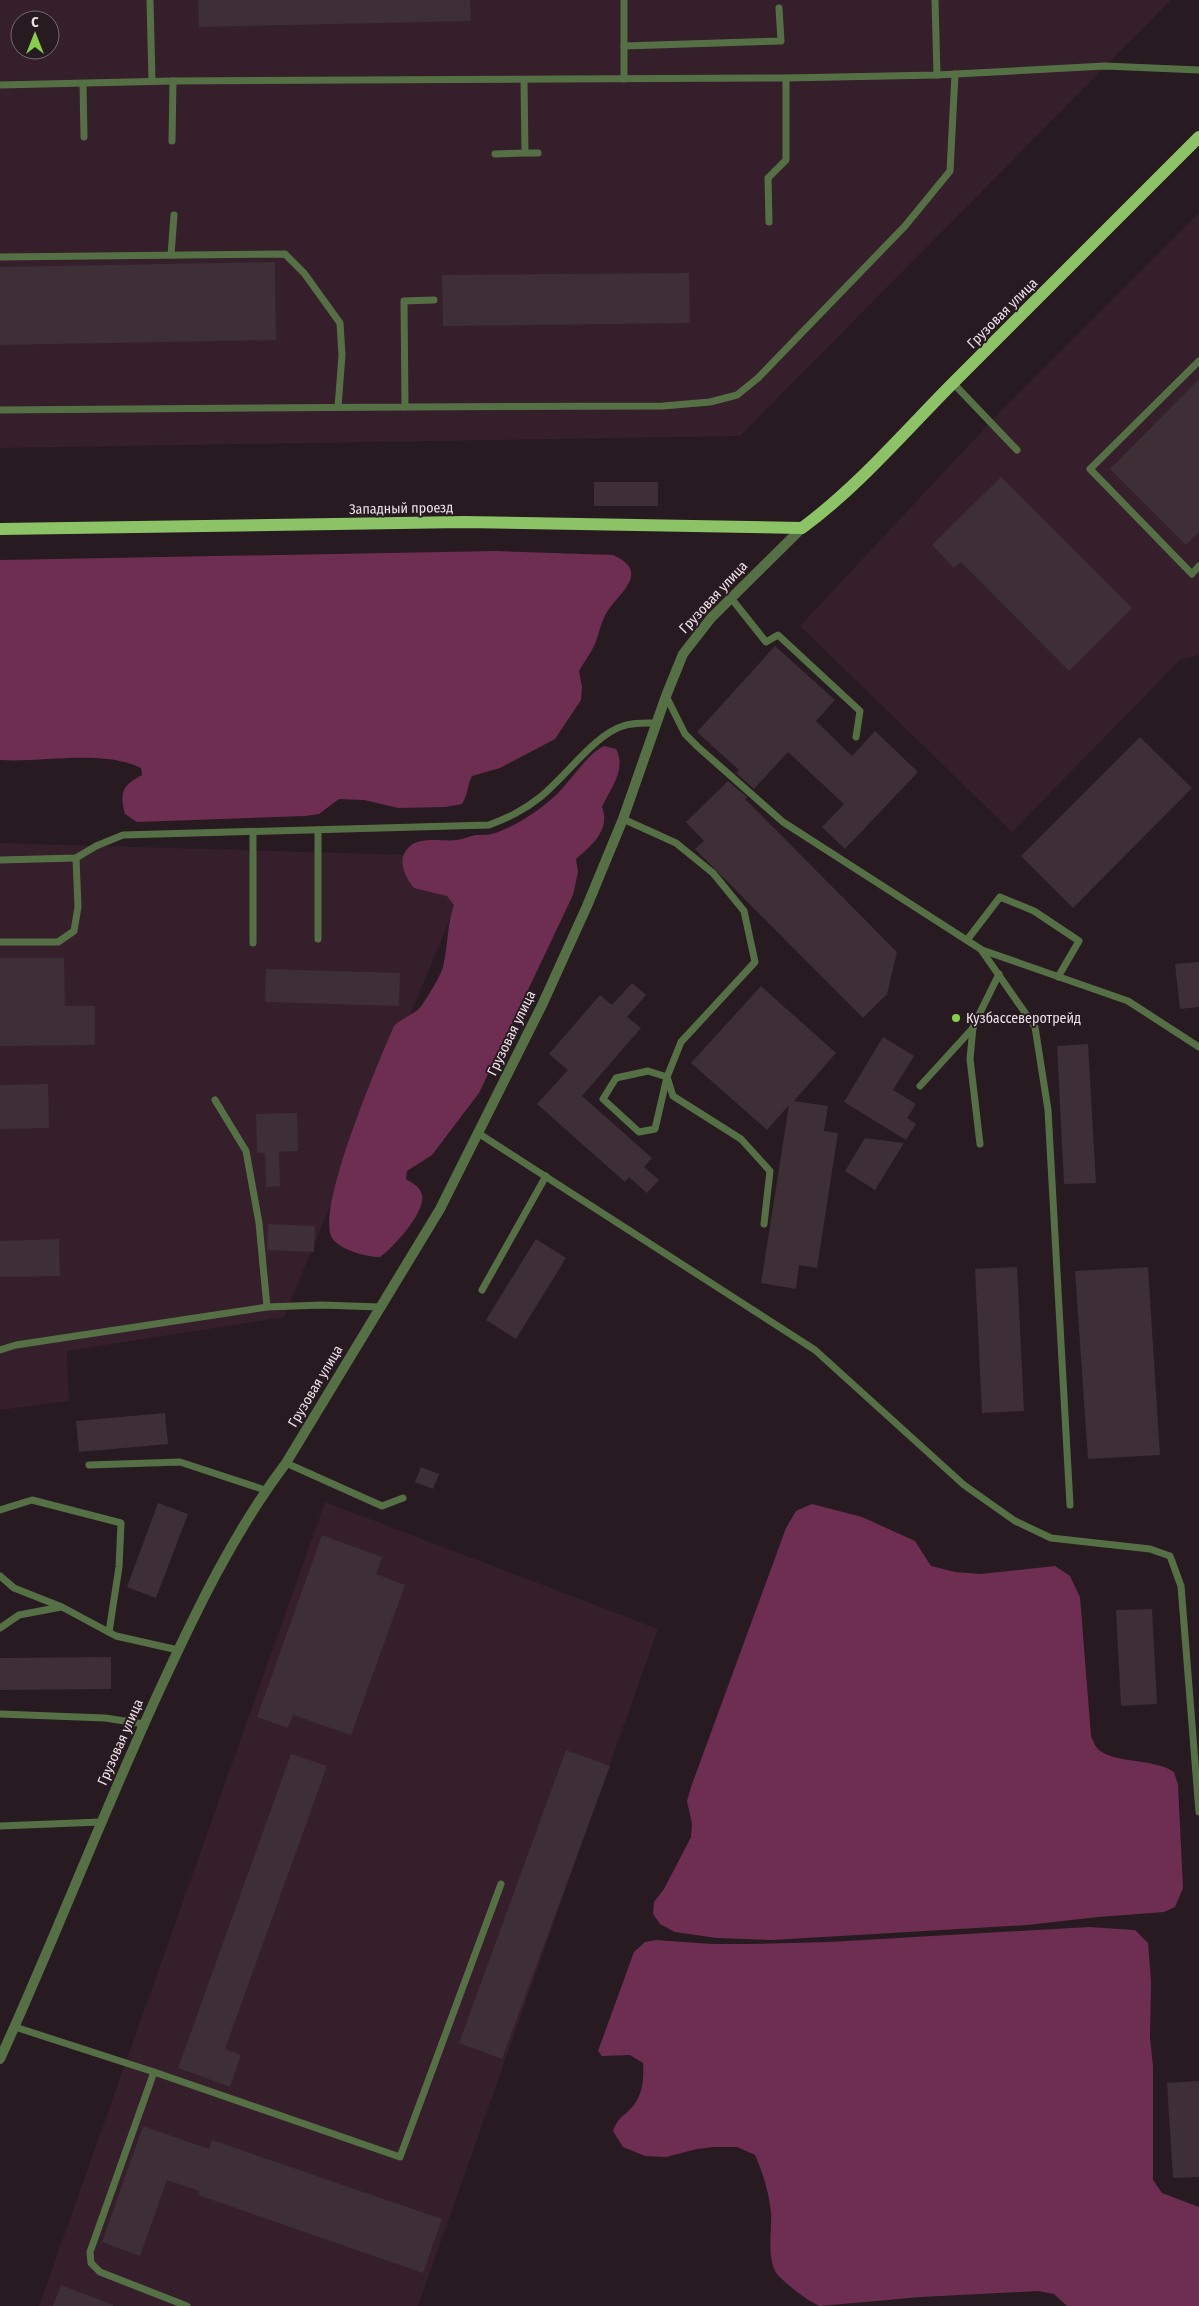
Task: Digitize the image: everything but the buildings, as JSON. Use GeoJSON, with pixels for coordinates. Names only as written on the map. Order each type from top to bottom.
{"type":"FeatureCollection","features":[{"type":"Feature","properties":{"kind":"main road","name":"Грузовая улица"},"geometry":{"type":"LineString","coordinates":[[802,528],[833,505],[1199,138]]}},
{"type":"Feature","properties":{"kind":"main road","name":"Западный проезд"},"geometry":{"type":"LineString","coordinates":[[0,529],[464,522],[802,528]]}},
{"type":"Feature","properties":{"kind":"street","name":"Грузовая улица"},"geometry":{"type":"LineString","coordinates":[[0,2059],[100,1822],[178,1650],[222,1562],[265,1490],[286,1463],[440,1209],[543,1003],[587,906],[623,819],[666,696],[683,654],[691,642],[731,598],[802,528]]}},
{"type":"Feature","properties":{"kind":"lane"},"geometry":{"type":"LineString","coordinates":[[150,0],[152,82]]}},
{"type":"Feature","properties":{"kind":"lane"},"geometry":{"type":"LineString","coordinates":[[624,0],[624,79]]}},
{"type":"Feature","properties":{"kind":"lane"},"geometry":{"type":"LineString","coordinates":[[935,0],[937,75]]}},
{"type":"Feature","properties":{"kind":"lane"},"geometry":{"type":"LineString","coordinates":[[624,46],[781,41],[779,8]]}},
{"type":"Feature","properties":{"kind":"lane"},"geometry":{"type":"LineString","coordinates":[[0,85],[173,81],[524,81],[786,78],[937,75],[1106,66],[1199,70]]}},
{"type":"Feature","properties":{"kind":"lane"},"geometry":{"type":"LineString","coordinates":[[0,410],[405,406],[663,406],[710,402],[737,395],[758,378],[905,226],[950,171],[955,74]]}},
{"type":"Feature","properties":{"kind":"lane"},"geometry":{"type":"LineString","coordinates":[[768,222],[768,178],[786,160],[786,78]]}},
{"type":"Feature","properties":{"kind":"lane"},"geometry":{"type":"LineString","coordinates":[[172,140],[173,81]]}},
{"type":"Feature","properties":{"kind":"lane"},"geometry":{"type":"LineString","coordinates":[[524,81],[525,153]]}},
{"type":"Feature","properties":{"kind":"lane"},"geometry":{"type":"LineString","coordinates":[[84,84],[84,137]]}},
{"type":"Feature","properties":{"kind":"lane"},"geometry":{"type":"LineString","coordinates":[[495,154],[538,153]]}},
{"type":"Feature","properties":{"kind":"lane"},"geometry":{"type":"LineString","coordinates":[[171,254],[174,215]]}},
{"type":"Feature","properties":{"kind":"lane"},"geometry":{"type":"LineString","coordinates":[[0,258],[171,254],[285,254],[304,273],[340,323],[342,355],[338,407]]}},
{"type":"Feature","properties":{"kind":"lane"},"geometry":{"type":"LineString","coordinates":[[405,406],[404,302],[434,300]]}},
{"type":"Feature","properties":{"kind":"lane"},"geometry":{"type":"LineString","coordinates":[[1199,361],[1090,469],[1192,574],[1199,566]]}},
{"type":"Feature","properties":{"kind":"lane"},"geometry":{"type":"LineString","coordinates":[[953,383],[1017,450]]}},
{"type":"Feature","properties":{"kind":"lane"},"geometry":{"type":"LineString","coordinates":[[731,598],[766,642],[778,634],[860,711],[856,737]]}},
{"type":"Feature","properties":{"kind":"lane"},"geometry":{"type":"LineString","coordinates":[[666,696],[685,734],[783,822],[982,950],[1128,1001],[1199,1047]]}},
{"type":"Feature","properties":{"kind":"lane"},"geometry":{"type":"LineString","coordinates":[[0,860],[76,858],[96,846],[123,835],[489,825],[516,815],[540,798],[599,741],[620,726],[637,722],[657,723]]}},
{"type":"Feature","properties":{"kind":"lane"},"geometry":{"type":"LineString","coordinates":[[623,819],[676,843],[713,873],[744,912],[755,962],[680,1042],[667,1077],[655,1129],[639,1132],[603,1099],[616,1078],[648,1071],[667,1077]]}},
{"type":"Feature","properties":{"kind":"lane"},"geometry":{"type":"LineString","coordinates":[[318,830],[318,939]]}},
{"type":"Feature","properties":{"kind":"lane"},"geometry":{"type":"LineString","coordinates":[[253,832],[253,943]]}},
{"type":"Feature","properties":{"kind":"lane"},"geometry":{"type":"LineString","coordinates":[[0,942],[58,942],[74,931],[78,907],[76,858]]}},
{"type":"Feature","properties":{"kind":"lane"},"geometry":{"type":"LineString","coordinates":[[967,940],[1000,897],[1034,912],[1079,941],[1058,977]]}},
{"type":"Feature","properties":{"kind":"lane"},"geometry":{"type":"LineString","coordinates":[[982,950],[1035,1028],[1048,1110],[1070,1505]]}},
{"type":"Feature","properties":{"kind":"lane"},"geometry":{"type":"LineString","coordinates":[[920,1086],[973,1028],[999,974]]}},
{"type":"Feature","properties":{"kind":"lane"},"geometry":{"type":"LineString","coordinates":[[973,1028],[970,1059],[980,1144]]}},
{"type":"Feature","properties":{"kind":"lane"},"geometry":{"type":"LineString","coordinates":[[667,1077],[673,1096],[741,1139],[770,1171],[764,1224]]}},
{"type":"Feature","properties":{"kind":"lane"},"geometry":{"type":"LineString","coordinates":[[215,1100],[246,1151],[260,1223],[267,1307]]}},
{"type":"Feature","properties":{"kind":"lane"},"geometry":{"type":"LineString","coordinates":[[478,1133],[815,1350],[964,1485],[1015,1522],[1051,1538],[1150,1549],[1170,1556],[1181,1586],[1199,1812]]}},
{"type":"Feature","properties":{"kind":"lane"},"geometry":{"type":"LineString","coordinates":[[482,1290],[546,1176]]}},
{"type":"Feature","properties":{"kind":"lane"},"geometry":{"type":"LineString","coordinates":[[0,1350],[16,1345],[267,1307],[322,1305],[380,1307]]}},
{"type":"Feature","properties":{"kind":"lane"},"geometry":{"type":"LineString","coordinates":[[89,1465],[180,1462],[265,1490]]}},
{"type":"Feature","properties":{"kind":"lane"},"geometry":{"type":"LineString","coordinates":[[286,1463],[382,1506],[403,1498]]}},
{"type":"Feature","properties":{"kind":"lane"},"geometry":{"type":"LineString","coordinates":[[0,1510],[32,1500],[121,1523],[119,1567],[109,1632]]}},
{"type":"Feature","properties":{"kind":"lane"},"geometry":{"type":"LineString","coordinates":[[0,1576],[14,1588],[62,1606],[116,1636],[178,1650]]}},
{"type":"Feature","properties":{"kind":"lane"},"geometry":{"type":"LineString","coordinates":[[0,1628],[19,1615],[62,1606]]}},
{"type":"Feature","properties":{"kind":"lane"},"geometry":{"type":"LineString","coordinates":[[0,1714],[105,1718],[144,1724]]}},
{"type":"Feature","properties":{"kind":"lane"},"geometry":{"type":"LineString","coordinates":[[0,1826],[100,1822]]}},
{"type":"Feature","properties":{"kind":"lane"},"geometry":{"type":"LineString","coordinates":[[15,2027],[154,2072],[400,2157],[501,1884]]}},
{"type":"Feature","properties":{"kind":"lane"},"geometry":{"type":"LineString","coordinates":[[154,2072],[90,2252],[90,2263],[100,2272],[187,2306]]}},
{"type":"Feature","properties":{"kind":"shaded area"},"geometry":{"type":"Polygon","coordinates":[[[0,0],[1171,0],[740,436],[0,448],[0,0]]]}},
{"type":"Feature","properties":{"kind":"shaded area"},"geometry":{"type":"Polygon","coordinates":[[[1199,213],[1199,654],[1181,659],[1012,832],[800,626],[997,415],[1199,213]]]}},
{"type":"Feature","properties":{"kind":"shaded area"},"geometry":{"type":"Polygon","coordinates":[[[495,551],[613,555],[630,568],[631,575],[625,590],[607,612],[592,651],[579,671],[582,687],[581,700],[555,739],[500,768],[472,776],[462,804],[445,807],[398,808],[364,800],[339,799],[319,814],[305,816],[137,822],[125,814],[122,800],[124,790],[130,782],[142,775],[141,768],[125,762],[108,759],[0,760],[0,560],[495,551]]]}},
{"type":"Feature","properties":{"kind":"shaded area"},"geometry":{"type":"Polygon","coordinates":[[[604,746],[616,749],[620,764],[616,779],[602,807],[604,823],[602,830],[588,849],[576,859],[578,872],[573,895],[479,1093],[432,1155],[407,1171],[406,1179],[420,1189],[422,1195],[419,1211],[400,1238],[380,1257],[368,1256],[341,1246],[332,1238],[329,1222],[340,1167],[364,1100],[394,1026],[422,1005],[442,971],[454,905],[447,896],[414,888],[403,868],[402,862],[405,852],[414,844],[426,840],[457,840],[498,832],[514,825],[550,801],[579,768],[604,746]]]}},
{"type":"Feature","properties":{"kind":"shaded area"},"geometry":{"type":"Polygon","coordinates":[[[0,843],[476,857],[284,1317],[67,1351],[69,1401],[0,1410],[0,843]]]}},
{"type":"Feature","properties":{"kind":"shaded area"},"geometry":{"type":"Polygon","coordinates":[[[325,1502],[658,1629],[418,2306],[39,2306],[325,1502]]]}},
{"type":"Feature","properties":{"kind":"shaded area"},"geometry":{"type":"Polygon","coordinates":[[[812,1504],[862,1517],[915,1541],[931,1566],[955,1572],[981,1574],[1055,1566],[1070,1576],[1080,1597],[1091,1736],[1095,1745],[1099,1750],[1115,1757],[1156,1765],[1174,1772],[1178,1785],[1183,1888],[1175,1907],[1164,1912],[1027,1925],[772,1940],[717,1938],[675,1932],[660,1924],[653,1914],[654,1902],[664,1889],[691,1837],[692,1824],[687,1801],[691,1787],[786,1528],[796,1511],[812,1504]]]}},
{"type":"Feature","properties":{"kind":"shaded area"},"geometry":{"type":"Polygon","coordinates":[[[1089,1927],[1135,1930],[1148,1943],[1151,1981],[1150,2037],[1153,2067],[1153,2180],[1162,2193],[1199,2207],[1199,2306],[1067,2306],[1054,2294],[1038,2291],[921,2297],[820,2306],[809,2301],[796,2291],[775,2271],[770,2250],[771,2213],[769,2198],[755,2155],[737,2147],[714,2147],[697,2149],[666,2157],[645,2156],[623,2147],[613,2131],[620,2119],[633,2106],[639,2096],[643,2080],[643,2063],[630,2055],[602,2056],[598,2051],[634,1952],[645,1942],[656,1940],[711,1944],[749,1944],[829,1942],[1089,1927]]]}},
{"type":"Feature","properties":{"kind":"place","name":"Кузбассеверотрейд"},"geometry":{"type":"Point","coordinates":[956,1018]}}]}
